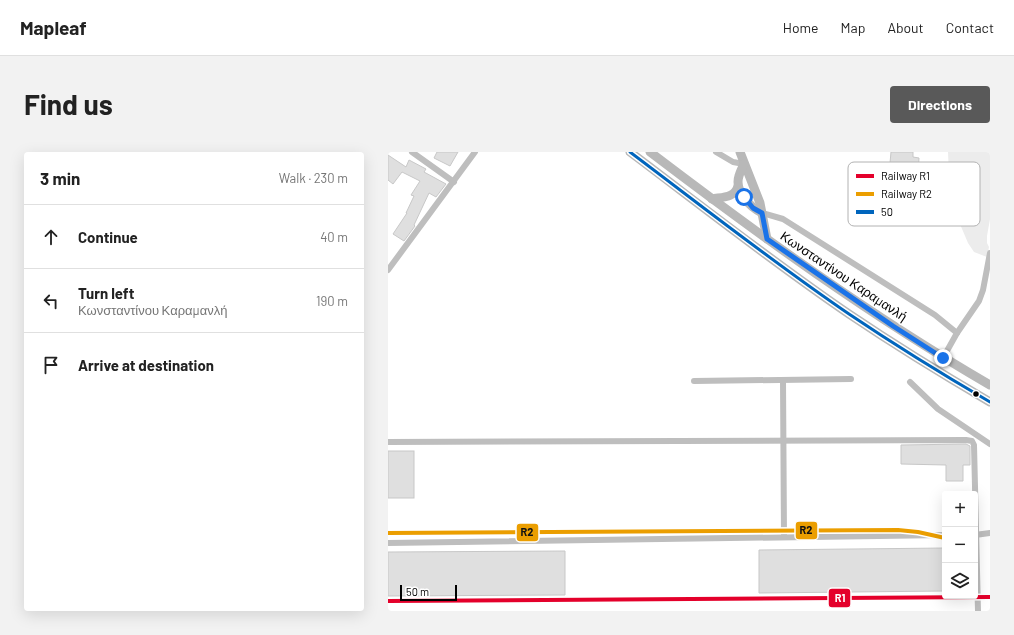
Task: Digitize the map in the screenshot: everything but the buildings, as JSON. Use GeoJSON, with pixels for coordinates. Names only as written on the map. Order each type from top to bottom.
{"type":"FeatureCollection","features":[{"type":"Feature","properties":{"kind":"main road","name":"Κωνσταντίνου Καραμανλή"},"geometry":{"type":"LineString","coordinates":[[630,152],[751,244],[848,314],[990,402]]}},
{"type":"Feature","properties":{"kind":"main road","name":"Κωνσταντίνου Καραμανλή"},"geometry":{"type":"LineString","coordinates":[[650,152],[767,239],[887,322],[943,358],[990,385]]}},
{"type":"Feature","properties":{"kind":"main road"},"geometry":{"type":"LineString","coordinates":[[740,152],[760,203],[767,239]]}},
{"type":"Feature","properties":{"kind":"main road"},"geometry":{"type":"LineString","coordinates":[[712,199],[731,195],[736,192],[739,176],[744,164]]}},
{"type":"Feature","properties":{"kind":"main road"},"geometry":{"type":"LineString","coordinates":[[738,186],[749,204],[762,213]]}},
{"type":"Feature","properties":{"kind":"street"},"geometry":{"type":"LineString","coordinates":[[412,152],[454,182]]}},
{"type":"Feature","properties":{"kind":"street"},"geometry":{"type":"LineString","coordinates":[[388,270],[475,152]]}},
{"type":"Feature","properties":{"kind":"street"},"geometry":{"type":"LineString","coordinates":[[716,152],[733,162],[744,164]]}},
{"type":"Feature","properties":{"kind":"street"},"geometry":{"type":"LineString","coordinates":[[762,213],[783,219],[935,315],[957,333]]}},
{"type":"Feature","properties":{"kind":"street"},"geometry":{"type":"LineString","coordinates":[[943,358],[957,333],[979,301],[983,290],[990,253]]}},
{"type":"Feature","properties":{"kind":"street"},"geometry":{"type":"LineString","coordinates":[[694,381],[852,379]]}},
{"type":"Feature","properties":{"kind":"street"},"geometry":{"type":"LineString","coordinates":[[783,380],[782,440],[784,537]]}},
{"type":"Feature","properties":{"kind":"street"},"geometry":{"type":"LineString","coordinates":[[910,382],[938,409],[990,444]]}},
{"type":"Feature","properties":{"kind":"street"},"geometry":{"type":"LineString","coordinates":[[388,442],[966,440],[972,441],[974,445],[976,527]]}},
{"type":"Feature","properties":{"kind":"street"},"geometry":{"type":"LineString","coordinates":[[978,535],[990,533]]}},
{"type":"Feature","properties":{"kind":"street"},"geometry":{"type":"LineString","coordinates":[[388,543],[942,535]]}},
{"type":"Feature","properties":{"kind":"street"},"geometry":{"type":"LineString","coordinates":[[977,563],[978,611]]}},
{"type":"Feature","properties":{"kind":"shaded area"},"geometry":{"type":"Polygon","coordinates":[[[948,152],[990,152],[990,219],[987,236],[987,243],[989,247],[987,257],[974,252],[968,243],[961,226],[980,226],[980,162],[948,162],[948,152]]]}},
{"type":"Feature","properties":{"kind":"rail line","name":"R2"},"geometry":{"type":"LineString","coordinates":[[388,533],[898,530],[918,532],[942,537]]}},
{"type":"Feature","properties":{"kind":"rail line","name":"R1"},"geometry":{"type":"LineString","coordinates":[[388,601],[990,597]]}},
{"type":"Feature","properties":{"kind":"transit line","name":"50"},"geometry":{"type":"LineString","coordinates":[[630,152],[821,295],[901,348],[990,402]]}},
{"type":"Feature","properties":{"kind":"route"},"geometry":{"type":"LineString","coordinates":[[744,197],[753,208],[762,213],[767,239],[893,326],[943,358]]}}]}
